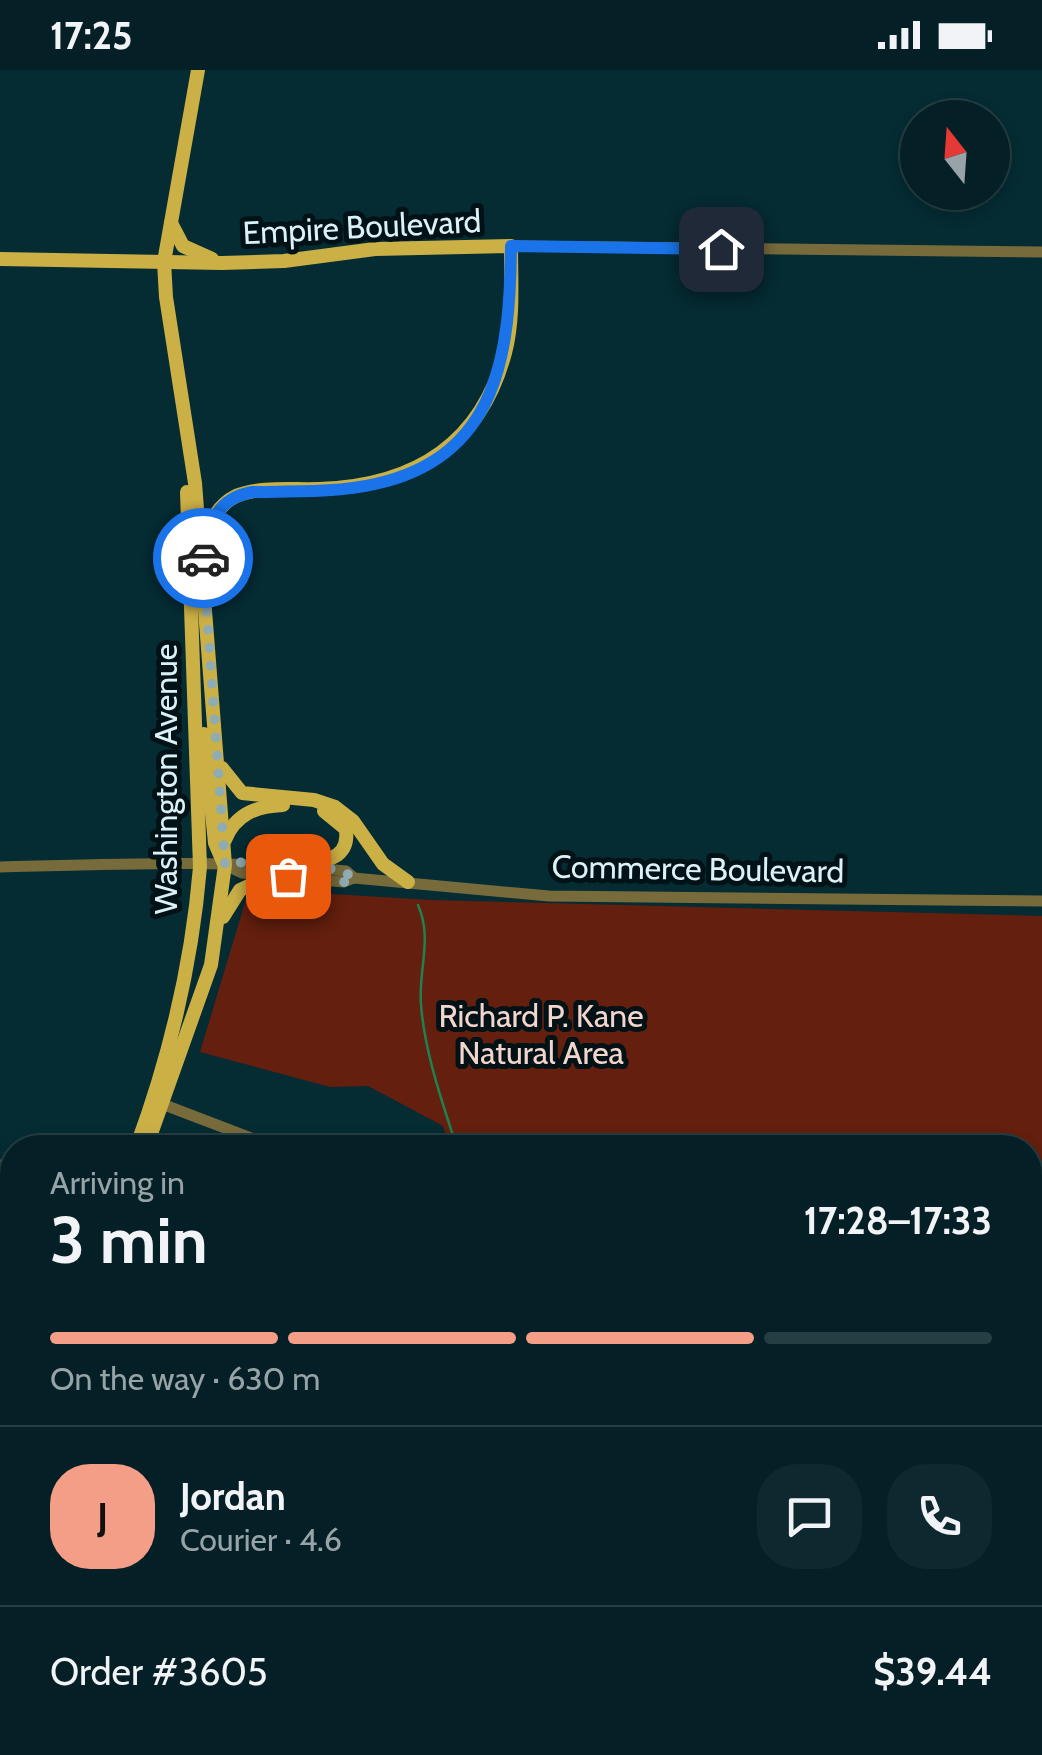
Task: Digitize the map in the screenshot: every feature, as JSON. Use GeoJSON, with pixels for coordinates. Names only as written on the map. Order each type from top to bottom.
{"type":"FeatureCollection","features":[{"type":"Feature","properties":{"kind":"main road","name":"Washington Avenue"},"geometry":{"type":"LineString","coordinates":[[144,1135],[162,1104],[206,981],[220,922],[225,865],[202,566],[164,262],[198,70]]}},
{"type":"Feature","properties":{"kind":"main road"},"geometry":{"type":"LineString","coordinates":[[170,222],[183,246],[222,263]]}},
{"type":"Feature","properties":{"kind":"main road"},"geometry":{"type":"LineString","coordinates":[[202,566],[212,519],[233,498],[252,492],[378,484],[420,467],[459,438],[490,394],[506,352],[511,246]]}},
{"type":"Feature","properties":{"kind":"main road","name":"Empire Boulevard"},"geometry":{"type":"LineString","coordinates":[[0,259],[222,263],[284,261],[376,249],[511,246]]}},
{"type":"Feature","properties":{"kind":"main road","name":"Washington Avenue"},"geometry":{"type":"LineString","coordinates":[[141,1135],[177,1018],[196,920],[200,867],[183,402]]}},
{"type":"Feature","properties":{"kind":"main road"},"geometry":{"type":"LineString","coordinates":[[196,694],[212,786],[214,843],[225,865]]}},
{"type":"Feature","properties":{"kind":"main road"},"geometry":{"type":"LineString","coordinates":[[220,764],[230,783],[242,792],[314,800],[335,807],[353,820],[383,864],[408,882]]}},
{"type":"Feature","properties":{"kind":"main road"},"geometry":{"type":"LineString","coordinates":[[225,840],[230,827],[262,806],[317,808],[336,816],[346,829],[345,849],[337,858],[300,866]]}},
{"type":"Feature","properties":{"kind":"main road"},"geometry":{"type":"LineString","coordinates":[[220,922],[240,890],[272,876]]}},
{"type":"Feature","properties":{"kind":"street","name":"Empire Boulevard"},"geometry":{"type":"LineString","coordinates":[[511,246],[1042,252]]}},
{"type":"Feature","properties":{"kind":"street","name":"Commerce Boulevard"},"geometry":{"type":"LineString","coordinates":[[225,865],[241,860],[346,871],[354,878]]}},
{"type":"Feature","properties":{"kind":"street","name":"Commerce Boulevard"},"geometry":{"type":"LineString","coordinates":[[225,865],[242,874],[344,882],[354,878],[583,896],[1042,900]]}},
{"type":"Feature","properties":{"kind":"street"},"geometry":{"type":"LineString","coordinates":[[0,867],[225,865]]}},
{"type":"Feature","properties":{"kind":"street"},"geometry":{"type":"LineString","coordinates":[[162,1104],[243,1135]]}},
{"type":"Feature","properties":{"kind":"green space","name":"Richard P. Kane Natural Area"},"geometry":{"type":"Polygon","coordinates":[[[249,889],[431,900],[1042,916],[1042,1135],[446,1135],[443,1126],[368,1086],[330,1087],[200,1052],[249,889]]]}},
{"type":"Feature","properties":{"kind":"waterway"},"geometry":{"type":"LineString","coordinates":[[418,905],[425,942],[423,1023],[453,1135]]}},
{"type":"Feature","properties":{"kind":"way so far"},"geometry":{"type":"LineString","coordinates":[[203,558],[225,865],[241,860],[323,868],[346,871],[354,878],[344,882],[288,876]]}},
{"type":"Feature","properties":{"kind":"route"},"geometry":{"type":"LineString","coordinates":[[203,558],[212,519],[233,498],[252,492],[378,484],[420,467],[459,438],[490,394],[506,352],[511,246],[721,249]]}}]}
